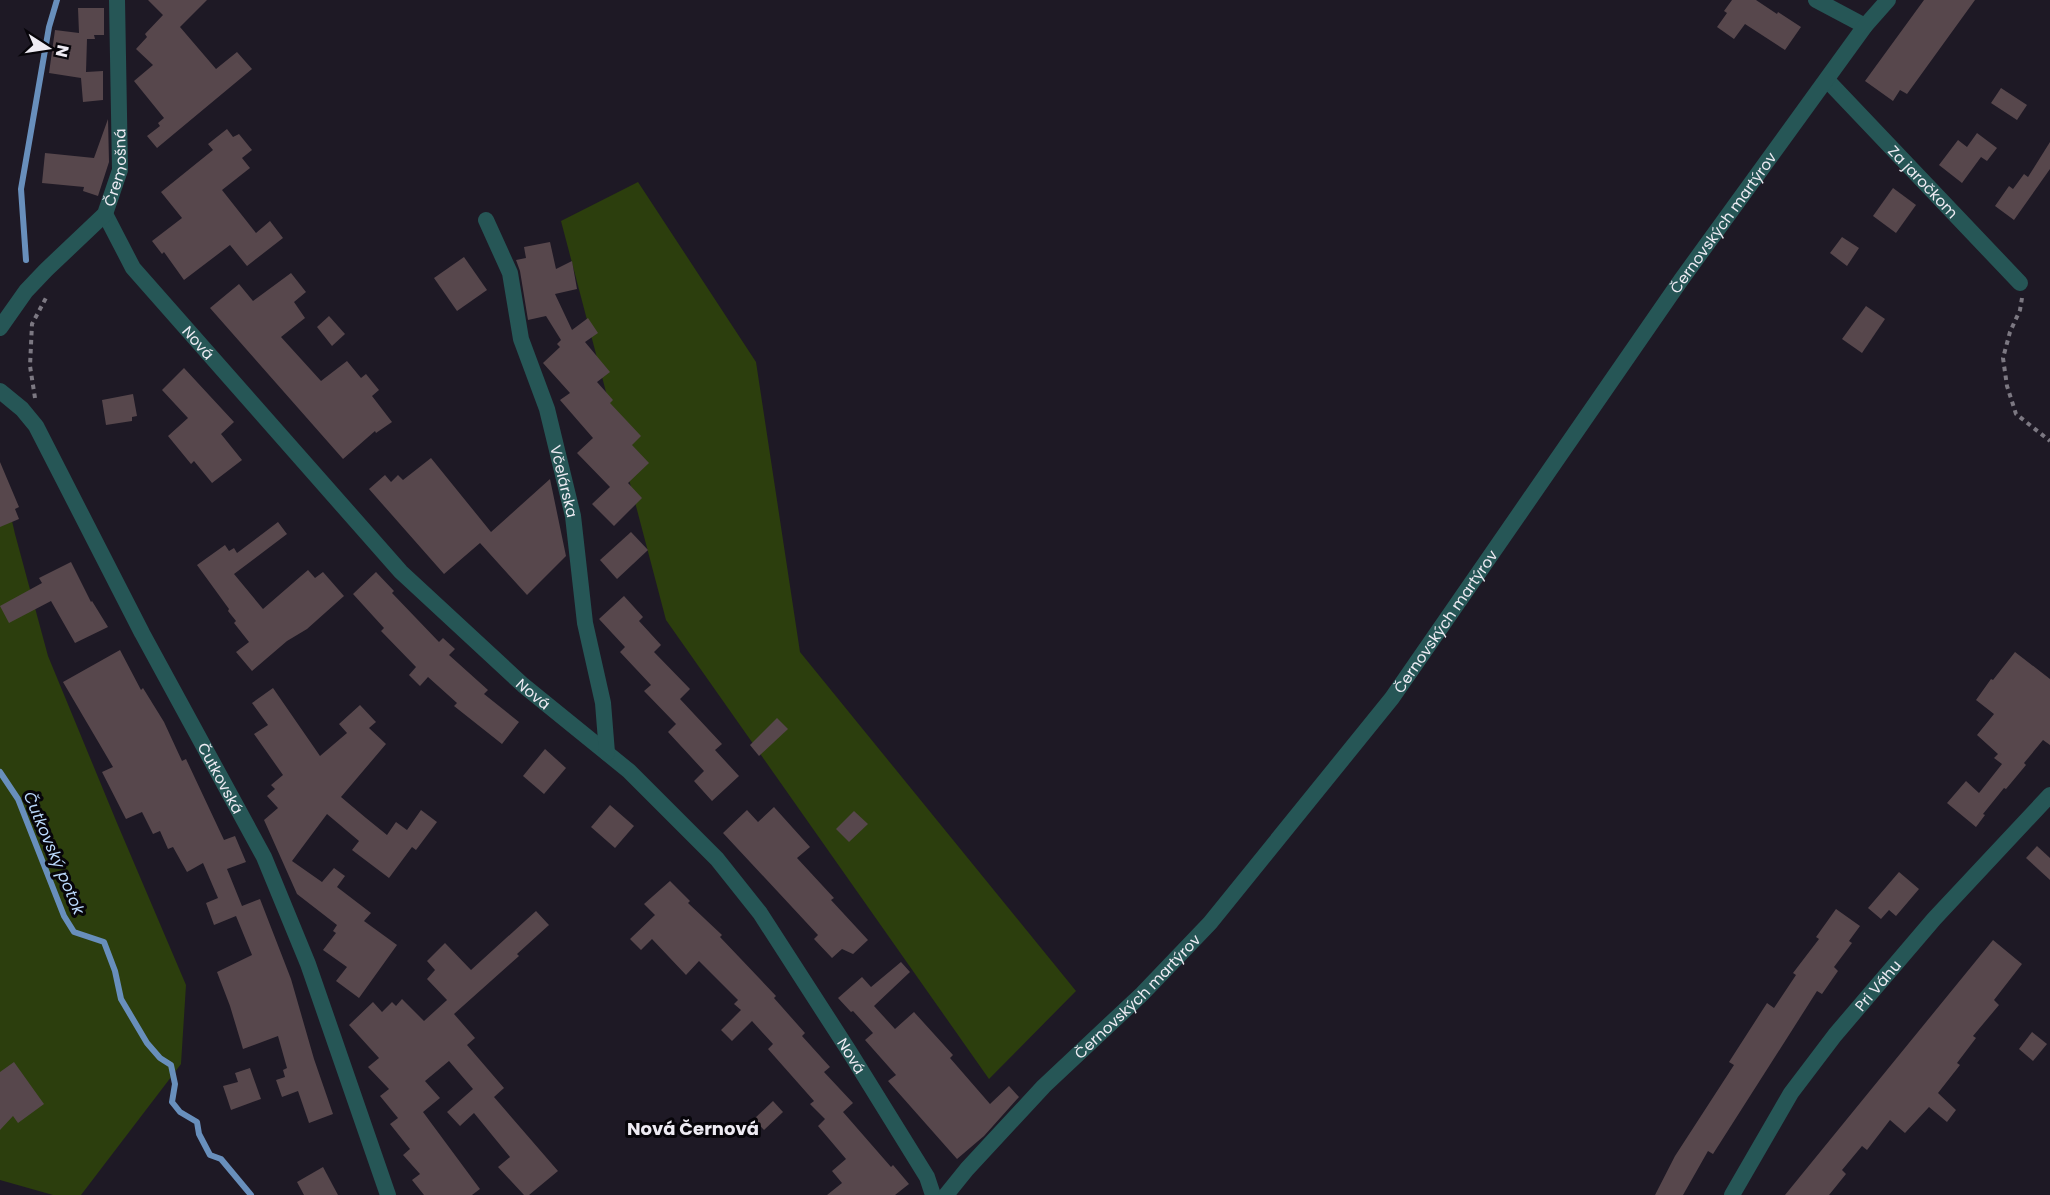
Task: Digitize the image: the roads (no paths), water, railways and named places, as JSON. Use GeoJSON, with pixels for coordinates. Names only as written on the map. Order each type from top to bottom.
{"type":"FeatureCollection","features":[{"type":"Feature","properties":{"kind":"street","name":"Čremošná"},"geometry":{"type":"LineString","coordinates":[[0,328],[26,291],[105,214],[120,170],[117,0]]}},
{"type":"Feature","properties":{"kind":"street"},"geometry":{"type":"LineString","coordinates":[[1816,0],[1866,26]]}},
{"type":"Feature","properties":{"kind":"street","name":"Černovských martýrov"},"geometry":{"type":"LineString","coordinates":[[946,1195],[1044,1086],[1142,994],[1210,923],[1392,698],[1681,280],[1887,0]]}},
{"type":"Feature","properties":{"kind":"street","name":"Za jaročkom"},"geometry":{"type":"LineString","coordinates":[[1827,80],[2020,283]]}},
{"type":"Feature","properties":{"kind":"street","name":"Nová"},"geometry":{"type":"LineString","coordinates":[[105,214],[133,268],[401,572],[523,685],[629,771],[717,859],[760,913],[849,1051],[927,1178],[933,1195]]}},
{"type":"Feature","properties":{"kind":"street","name":"Včelárska"},"geometry":{"type":"LineString","coordinates":[[486,220],[510,273],[521,339],[547,410],[573,516],[585,623],[603,703],[607,753]]}},
{"type":"Feature","properties":{"kind":"street","name":"Čutkovská"},"geometry":{"type":"LineString","coordinates":[[0,391],[11,398],[36,426],[142,633],[264,857],[308,964],[388,1195]]}},
{"type":"Feature","properties":{"kind":"street","name":"Pri Váhu"},"geometry":{"type":"LineString","coordinates":[[1732,1195],[1791,1093],[1835,1035],[1934,919],[2050,795]]}},
{"type":"Feature","properties":{"kind":"waterway","name":"Čutkovský potok"},"geometry":{"type":"LineString","coordinates":[[26,260],[21,189],[49,27],[57,0]]}},
{"type":"Feature","properties":{"kind":"waterway","name":"Čutkovský potok"},"geometry":{"type":"LineString","coordinates":[[0,772],[18,799],[64,916],[74,932],[104,942],[115,971],[121,999],[147,1043],[160,1058],[171,1065],[175,1084],[172,1102],[180,1112],[197,1122],[199,1134],[210,1155],[221,1159],[251,1195]]}},
{"type":"Feature","properties":{"kind":"district","name":"Nová Černová"},"geometry":{"type":"Point","coordinates":[693,1128]}}]}
